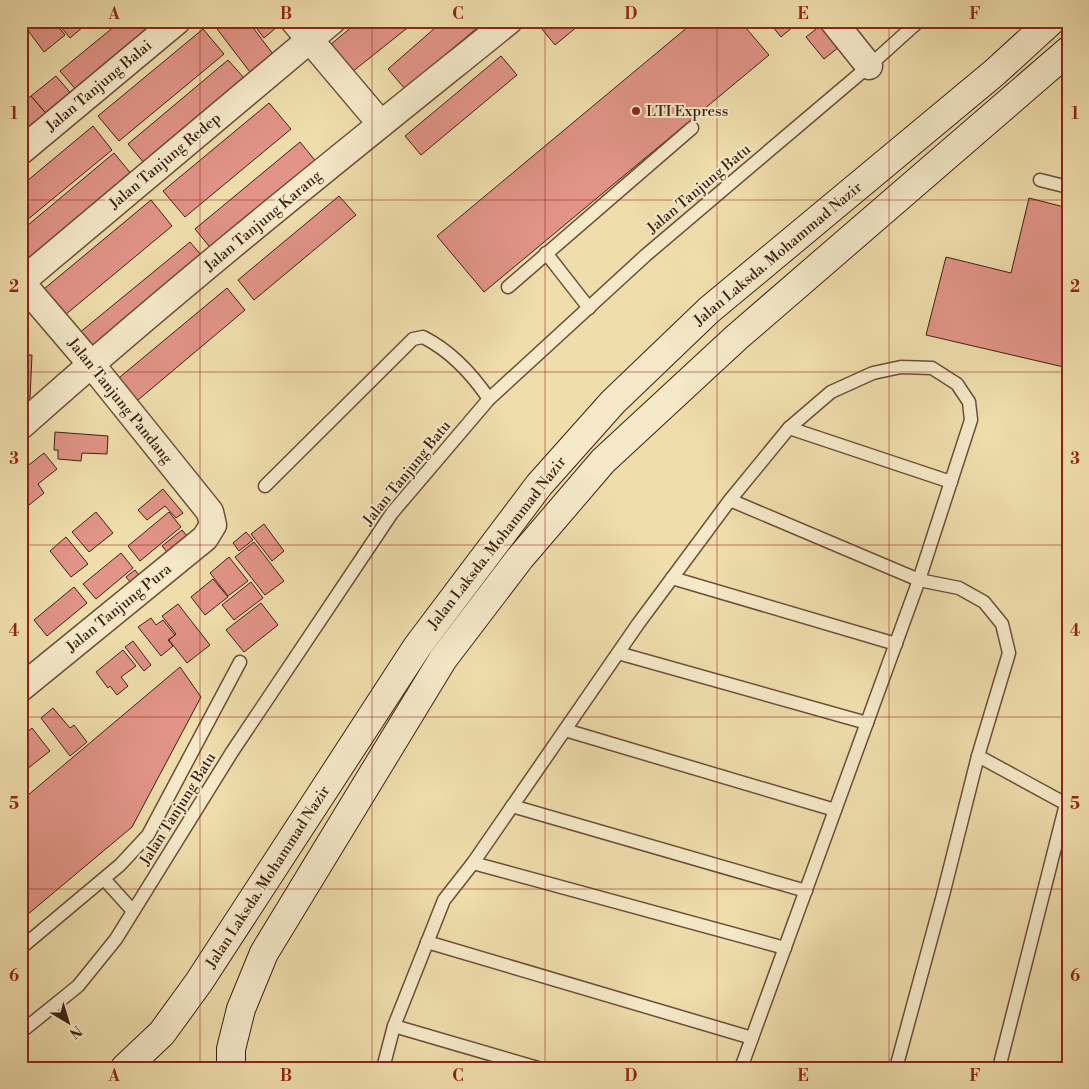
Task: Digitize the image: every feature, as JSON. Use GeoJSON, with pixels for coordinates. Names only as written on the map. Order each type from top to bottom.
{"type":"FeatureCollection","features":[{"type":"Feature","properties":{"kind":"main road","name":"Jalan Laksda. Mohammad Nazir"},"geometry":{"type":"LineString","coordinates":[[126,1068],[162,1033],[200,982],[417,647],[539,485],[606,408],[709,310],[994,73],[1051,21]]}},
{"type":"Feature","properties":{"kind":"main road","name":"Jalan Laksda. Mohammad Nazir"},"geometry":{"type":"LineString","coordinates":[[231,1068],[231,1049],[241,1009],[264,953],[443,660],[520,558],[603,461],[737,337],[1068,51]]}},
{"type":"Feature","properties":{"kind":"street","name":"Jalan Tanjung Balai"},"geometry":{"type":"LineString","coordinates":[[21,151],[177,21]]}},
{"type":"Feature","properties":{"kind":"street","name":"Jalan Tanjung Redep"},"geometry":{"type":"LineString","coordinates":[[21,282],[302,30],[332,21]]}},
{"type":"Feature","properties":{"kind":"street","name":"Jalan Tanjung Karang"},"geometry":{"type":"LineString","coordinates":[[21,426],[91,364],[381,124],[509,21]]}},
{"type":"Feature","properties":{"kind":"street"},"geometry":{"type":"LineString","coordinates":[[833,21],[869,66]]}},
{"type":"Feature","properties":{"kind":"street"},"geometry":{"type":"LineString","coordinates":[[302,30],[381,124]]}},
{"type":"Feature","properties":{"kind":"street","name":"Jalan Tanjung Pandang"},"geometry":{"type":"LineString","coordinates":[[21,282],[91,364],[210,512],[213,524]]}},
{"type":"Feature","properties":{"kind":"street","name":"Jalan Tanjung Pura"},"geometry":{"type":"LineString","coordinates":[[21,688],[205,538],[213,524]]}},
{"type":"Feature","properties":{"kind":"lane","name":"Jalan Tanjung Batu"},"geometry":{"type":"LineString","coordinates":[[21,1032],[78,986],[116,939],[232,752],[392,513],[489,399],[646,255],[869,66],[919,21]]}},
{"type":"Feature","properties":{"kind":"lane"},"geometry":{"type":"LineString","coordinates":[[508,287],[692,128]]}},
{"type":"Feature","properties":{"kind":"lane"},"geometry":{"type":"LineString","coordinates":[[1040,180],[1068,187]]}},
{"type":"Feature","properties":{"kind":"lane"},"geometry":{"type":"LineString","coordinates":[[546,254],[589,308]]}},
{"type":"Feature","properties":{"kind":"lane"},"geometry":{"type":"LineString","coordinates":[[265,486],[413,339],[423,337],[441,348],[472,375],[489,399]]}},
{"type":"Feature","properties":{"kind":"lane"},"geometry":{"type":"LineString","coordinates":[[382,1068],[394,1026],[444,900],[473,863],[618,653],[730,500],[789,428],[831,392],[873,372],[901,367],[932,368],[957,384],[969,402],[972,420],[919,580],[741,1068]]}},
{"type":"Feature","properties":{"kind":"lane"},"geometry":{"type":"LineString","coordinates":[[789,428],[951,482]]}},
{"type":"Feature","properties":{"kind":"lane"},"geometry":{"type":"LineString","coordinates":[[730,500],[919,580],[959,588],[984,602],[1002,624],[1009,653],[978,756],[896,1068]]}},
{"type":"Feature","properties":{"kind":"lane"},"geometry":{"type":"LineString","coordinates":[[672,578],[896,644]]}},
{"type":"Feature","properties":{"kind":"lane"},"geometry":{"type":"LineString","coordinates":[[618,653],[867,723]]}},
{"type":"Feature","properties":{"kind":"lane"},"geometry":{"type":"LineString","coordinates":[[21,948],[120,865],[148,835],[240,662]]}},
{"type":"Feature","properties":{"kind":"lane"},"geometry":{"type":"LineString","coordinates":[[565,730],[835,810]]}},
{"type":"Feature","properties":{"kind":"lane"},"geometry":{"type":"LineString","coordinates":[[978,756],[1067,805],[999,1068]]}},
{"type":"Feature","properties":{"kind":"lane"},"geometry":{"type":"LineString","coordinates":[[512,806],[806,891]]}},
{"type":"Feature","properties":{"kind":"lane"},"geometry":{"type":"LineString","coordinates":[[473,863],[785,948]]}},
{"type":"Feature","properties":{"kind":"lane"},"geometry":{"type":"LineString","coordinates":[[104,879],[133,911]]}},
{"type":"Feature","properties":{"kind":"lane"},"geometry":{"type":"LineString","coordinates":[[427,942],[752,1038]]}},
{"type":"Feature","properties":{"kind":"lane"},"geometry":{"type":"LineString","coordinates":[[394,1026],[538,1068]]}},
{"type":"Feature","properties":{"kind":"building"},"geometry":{"type":"Polygon","coordinates":[[[21,21],[54,21],[65,35],[44,52],[21,21]]]}},
{"type":"Feature","properties":{"kind":"building"},"geometry":{"type":"Polygon","coordinates":[[[56,21],[90,21],[70,38],[56,21]]]}},
{"type":"Feature","properties":{"kind":"building"},"geometry":{"type":"Polygon","coordinates":[[[121,21],[165,21],[78,92],[60,71],[121,21]]]}},
{"type":"Feature","properties":{"kind":"building"},"geometry":{"type":"Polygon","coordinates":[[[211,21],[248,21],[279,62],[256,80],[211,21]]]}},
{"type":"Feature","properties":{"kind":"building"},"geometry":{"type":"Polygon","coordinates":[[[251,21],[283,21],[283,22],[264,38],[251,21]]]}},
{"type":"Feature","properties":{"kind":"building"},"geometry":{"type":"Polygon","coordinates":[[[359,21],[416,21],[352,72],[330,45],[359,21]]]}},
{"type":"Feature","properties":{"kind":"building"},"geometry":{"type":"Polygon","coordinates":[[[443,21],[471,21],[477,28],[405,89],[388,69],[443,21]]]}},
{"type":"Feature","properties":{"kind":"building"},"geometry":{"type":"Polygon","coordinates":[[[541,21],[584,21],[555,45],[538,24],[541,21]]]}},
{"type":"Feature","properties":{"kind":"building"},"geometry":{"type":"Polygon","coordinates":[[[695,21],[740,21],[769,55],[484,292],[437,236],[695,21]]]}},
{"type":"Feature","properties":{"kind":"building"},"geometry":{"type":"Polygon","coordinates":[[[778,21],[800,21],[781,37],[772,26],[778,21]]]}},
{"type":"Feature","properties":{"kind":"building"},"geometry":{"type":"Polygon","coordinates":[[[821,25],[839,47],[824,59],[806,37],[821,25]]]}},
{"type":"Feature","properties":{"kind":"building"},"geometry":{"type":"Polygon","coordinates":[[[203,29],[224,54],[119,141],[98,116],[203,29]]]}},
{"type":"Feature","properties":{"kind":"building"},"geometry":{"type":"Polygon","coordinates":[[[501,56],[517,75],[421,155],[405,136],[501,56]]]}},
{"type":"Feature","properties":{"kind":"building"},"geometry":{"type":"Polygon","coordinates":[[[228,60],[251,86],[150,170],[128,144],[228,60]]]}},
{"type":"Feature","properties":{"kind":"building"},"geometry":{"type":"Polygon","coordinates":[[[56,76],[74,97],[49,117],[31,96],[56,76]]]}},
{"type":"Feature","properties":{"kind":"building"},"geometry":{"type":"Polygon","coordinates":[[[31,96],[49,117],[21,140],[21,104],[31,96]]]}},
{"type":"Feature","properties":{"kind":"building"},"geometry":{"type":"Polygon","coordinates":[[[269,103],[291,129],[185,217],[163,191],[269,103]]]}},
{"type":"Feature","properties":{"kind":"building"},"geometry":{"type":"Polygon","coordinates":[[[93,126],[112,150],[21,225],[21,186],[93,126]]]}},
{"type":"Feature","properties":{"kind":"building"},"geometry":{"type":"Polygon","coordinates":[[[300,142],[323,170],[218,257],[195,229],[300,142]]]}},
{"type":"Feature","properties":{"kind":"building"},"geometry":{"type":"Polygon","coordinates":[[[114,153],[137,181],[31,269],[21,258],[21,231],[114,153]]]}},
{"type":"Feature","properties":{"kind":"building"},"geometry":{"type":"Polygon","coordinates":[[[339,196],[356,215],[254,300],[238,280],[339,196]]]}},
{"type":"Feature","properties":{"kind":"building"},"geometry":{"type":"Polygon","coordinates":[[[1029,198],[1068,208],[1068,368],[926,335],[946,257],[1011,273],[1029,198]]]}},
{"type":"Feature","properties":{"kind":"building"},"geometry":{"type":"Polygon","coordinates":[[[151,200],[172,226],[65,315],[44,289],[151,200]]]}},
{"type":"Feature","properties":{"kind":"building"},"geometry":{"type":"Polygon","coordinates":[[[190,242],[207,262],[90,359],[73,338],[190,242]]]}},
{"type":"Feature","properties":{"kind":"building"},"geometry":{"type":"Polygon","coordinates":[[[227,288],[245,310],[132,405],[114,382],[227,288]]]}},
{"type":"Feature","properties":{"kind":"building"},"geometry":{"type":"Polygon","coordinates":[[[21,355],[32,355],[30,398],[21,398],[21,355]]]}},
{"type":"Feature","properties":{"kind":"building"},"geometry":{"type":"Polygon","coordinates":[[[55,432],[108,436],[107,454],[82,453],[81,461],[58,459],[58,450],[54,450],[55,432]]]}},
{"type":"Feature","properties":{"kind":"building"},"geometry":{"type":"Polygon","coordinates":[[[44,453],[57,469],[38,484],[44,493],[24,509],[21,505],[21,471],[44,453]]]}},
{"type":"Feature","properties":{"kind":"building"},"geometry":{"type":"Polygon","coordinates":[[[163,489],[183,513],[176,518],[165,506],[147,520],[138,510],[163,489]]]}},
{"type":"Feature","properties":{"kind":"building"},"geometry":{"type":"Polygon","coordinates":[[[96,512],[113,533],[89,552],[72,532],[96,512]]]}},
{"type":"Feature","properties":{"kind":"building"},"geometry":{"type":"Polygon","coordinates":[[[169,512],[181,527],[140,561],[128,546],[169,512]]]}},
{"type":"Feature","properties":{"kind":"building"},"geometry":{"type":"Polygon","coordinates":[[[264,524],[284,551],[272,561],[251,534],[264,524]]]}},
{"type":"Feature","properties":{"kind":"building"},"geometry":{"type":"Polygon","coordinates":[[[182,530],[194,544],[174,560],[162,546],[182,530]]]}},
{"type":"Feature","properties":{"kind":"building"},"geometry":{"type":"Polygon","coordinates":[[[246,532],[253,540],[239,551],[233,543],[246,532]]]}},
{"type":"Feature","properties":{"kind":"building"},"geometry":{"type":"Polygon","coordinates":[[[66,537],[88,564],[71,577],[50,551],[66,537]]]}},
{"type":"Feature","properties":{"kind":"building"},"geometry":{"type":"Polygon","coordinates":[[[254,542],[284,581],[265,595],[235,557],[254,542]]]}},
{"type":"Feature","properties":{"kind":"building"},"geometry":{"type":"Polygon","coordinates":[[[121,553],[133,568],[96,599],[83,584],[121,553]]]}},
{"type":"Feature","properties":{"kind":"building"},"geometry":{"type":"Polygon","coordinates":[[[229,557],[248,581],[228,596],[210,573],[229,557]]]}},
{"type":"Feature","properties":{"kind":"building"},"geometry":{"type":"Polygon","coordinates":[[[135,570],[147,585],[138,592],[126,577],[135,570]]]}},
{"type":"Feature","properties":{"kind":"building"},"geometry":{"type":"Polygon","coordinates":[[[213,579],[228,597],[205,615],[191,597],[213,579]]]}},
{"type":"Feature","properties":{"kind":"building"},"geometry":{"type":"Polygon","coordinates":[[[251,582],[263,598],[234,620],[222,605],[251,582]]]}},
{"type":"Feature","properties":{"kind":"building"},"geometry":{"type":"Polygon","coordinates":[[[74,587],[87,603],[47,636],[34,620],[74,587]]]}},
{"type":"Feature","properties":{"kind":"building"},"geometry":{"type":"Polygon","coordinates":[[[261,603],[278,625],[244,652],[226,630],[261,603]]]}},
{"type":"Feature","properties":{"kind":"building"},"geometry":{"type":"Polygon","coordinates":[[[178,604],[210,645],[187,663],[169,640],[176,634],[162,616],[178,604]]]}},
{"type":"Feature","properties":{"kind":"building"},"geometry":{"type":"Polygon","coordinates":[[[151,618],[156,625],[163,620],[175,635],[168,640],[173,646],[161,656],[138,627],[151,618]]]}},
{"type":"Feature","properties":{"kind":"building"},"geometry":{"type":"Polygon","coordinates":[[[133,641],[151,665],[144,671],[125,647],[133,641]]]}},
{"type":"Feature","properties":{"kind":"building"},"geometry":{"type":"Polygon","coordinates":[[[123,650],[136,666],[121,677],[128,686],[117,695],[110,686],[108,688],[96,672],[123,650]]]}},
{"type":"Feature","properties":{"kind":"building"},"geometry":{"type":"Polygon","coordinates":[[[180,667],[201,697],[132,827],[21,920],[21,801],[180,667]]]}},
{"type":"Feature","properties":{"kind":"building"},"geometry":{"type":"Polygon","coordinates":[[[53,708],[70,728],[74,725],[87,742],[70,756],[41,718],[53,708]]]}},
{"type":"Feature","properties":{"kind":"building"},"geometry":{"type":"Polygon","coordinates":[[[32,728],[50,751],[22,773],[21,729],[25,734],[32,728]]]}},
{"type":"Feature","properties":{"kind":"place","name":"LTI Express"},"geometry":{"type":"Point","coordinates":[636,111]}}]}
